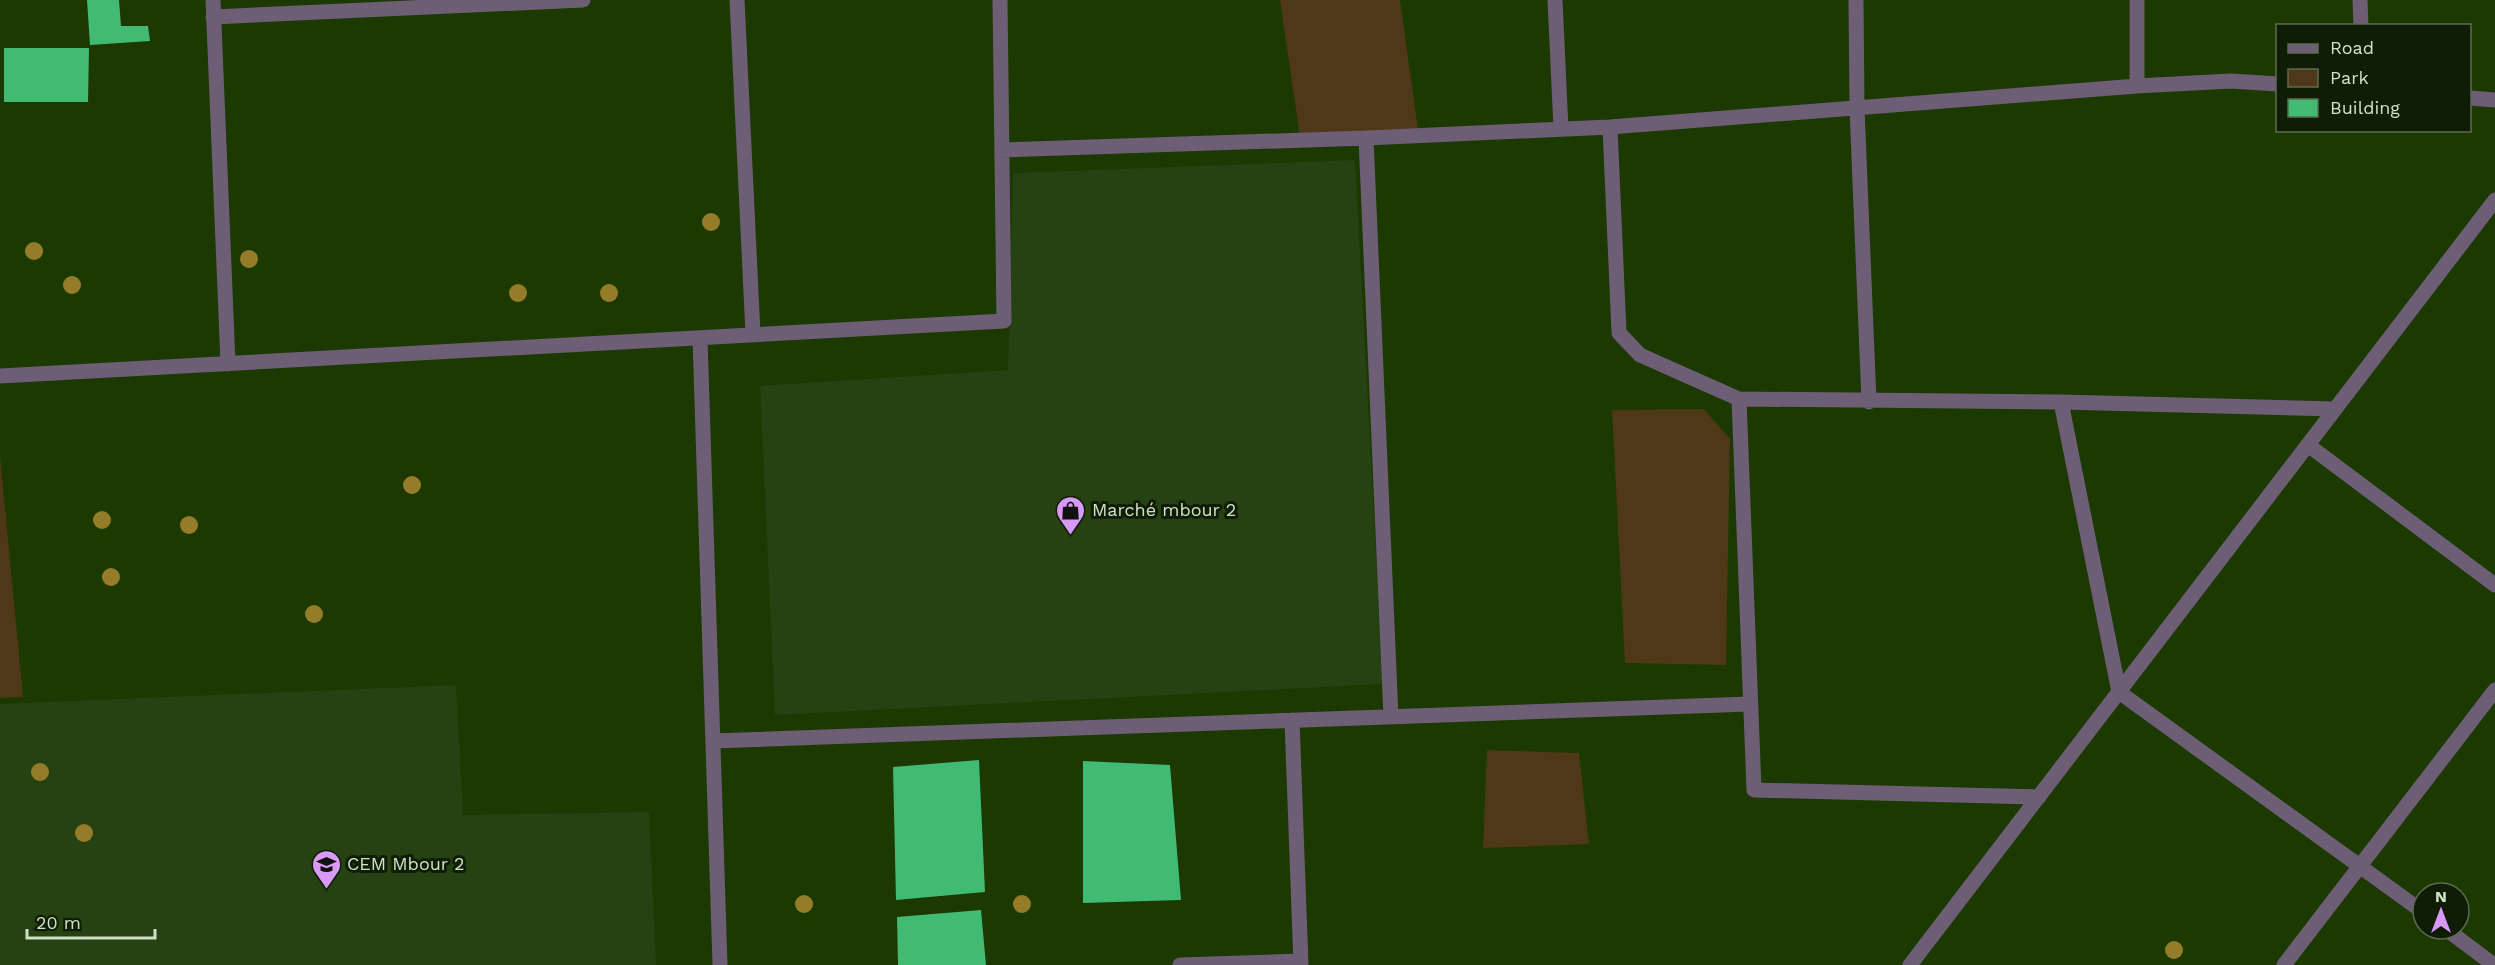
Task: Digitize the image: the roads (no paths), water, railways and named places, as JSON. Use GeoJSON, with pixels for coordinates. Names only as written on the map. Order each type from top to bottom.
{"type":"FeatureCollection","features":[{"type":"Feature","properties":{"kind":"street"},"geometry":{"type":"LineString","coordinates":[[213,0],[228,364]]}},
{"type":"Feature","properties":{"kind":"street"},"geometry":{"type":"LineString","coordinates":[[213,16],[583,0]]}},
{"type":"Feature","properties":{"kind":"street"},"geometry":{"type":"LineString","coordinates":[[737,0],[753,334]]}},
{"type":"Feature","properties":{"kind":"street"},"geometry":{"type":"LineString","coordinates":[[0,376],[1004,321],[1000,0]]}},
{"type":"Feature","properties":{"kind":"street"},"geometry":{"type":"LineString","coordinates":[[1555,0],[1561,129]]}},
{"type":"Feature","properties":{"kind":"street"},"geometry":{"type":"LineString","coordinates":[[1856,0],[1857,108],[1869,402]]}},
{"type":"Feature","properties":{"kind":"street"},"geometry":{"type":"LineString","coordinates":[[2137,0],[2137,86]]}},
{"type":"Feature","properties":{"kind":"street"},"geometry":{"type":"LineString","coordinates":[[2360,0],[2361,24]]}},
{"type":"Feature","properties":{"kind":"street"},"geometry":{"type":"LineString","coordinates":[[1002,150],[1610,127],[2137,86],[2231,81],[2276,84]]}},
{"type":"Feature","properties":{"kind":"street"},"geometry":{"type":"LineString","coordinates":[[2471,98],[2495,100]]}},
{"type":"Feature","properties":{"kind":"street"},"geometry":{"type":"LineString","coordinates":[[1610,127],[1619,333],[1640,355],[1739,399],[2061,402],[2335,410]]}},
{"type":"Feature","properties":{"kind":"street"},"geometry":{"type":"LineString","coordinates":[[1366,138],[1391,717]]}},
{"type":"Feature","properties":{"kind":"street"},"geometry":{"type":"LineString","coordinates":[[1910,965],[2495,200]]}},
{"type":"Feature","properties":{"kind":"street"},"geometry":{"type":"LineString","coordinates":[[700,338],[720,965]]}},
{"type":"Feature","properties":{"kind":"street"},"geometry":{"type":"LineString","coordinates":[[1739,399],[1754,790],[2039,797]]}},
{"type":"Feature","properties":{"kind":"street"},"geometry":{"type":"LineString","coordinates":[[2061,402],[2119,692],[2411,903]]}},
{"type":"Feature","properties":{"kind":"street"},"geometry":{"type":"LineString","coordinates":[[2308,445],[2495,585]]}},
{"type":"Feature","properties":{"kind":"street"},"geometry":{"type":"LineString","coordinates":[[2284,965],[2495,690]]}},
{"type":"Feature","properties":{"kind":"street"},"geometry":{"type":"LineString","coordinates":[[713,741],[1750,704]]}},
{"type":"Feature","properties":{"kind":"street"},"geometry":{"type":"LineString","coordinates":[[1179,965],[1301,963],[1292,720]]}},
{"type":"Feature","properties":{"kind":"street"},"geometry":{"type":"LineString","coordinates":[[2462,941],[2494,965]]}},
{"type":"Feature","properties":{"kind":"place","name":"Marché mbour 2"},"geometry":{"type":"Point","coordinates":[1071,536]}},
{"type":"Feature","properties":{"kind":"place","name":"CEM Mbour 2"},"geometry":{"type":"Point","coordinates":[326,890]}}]}
